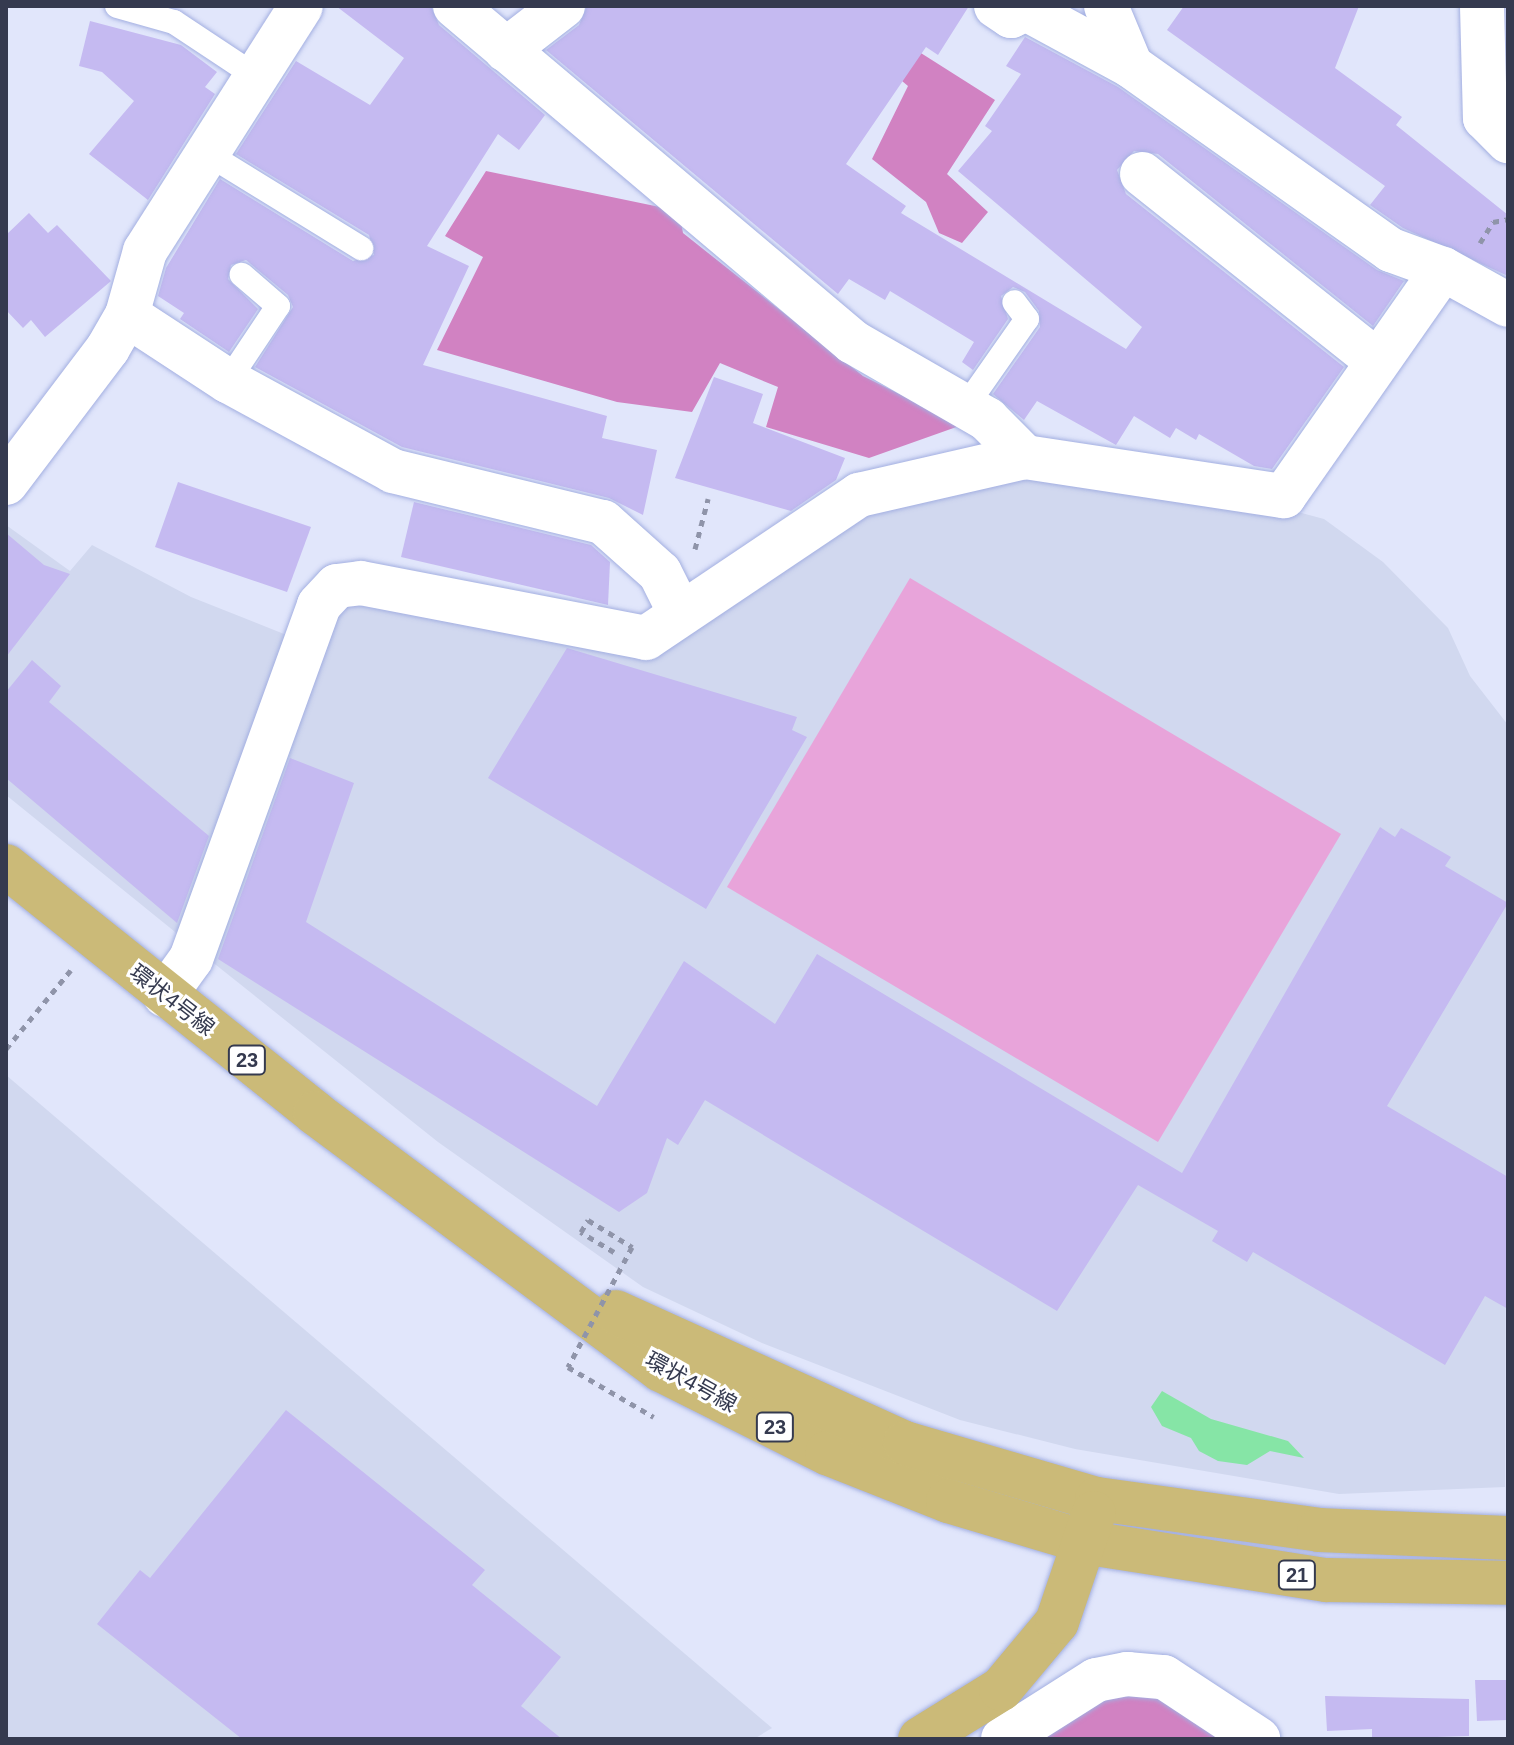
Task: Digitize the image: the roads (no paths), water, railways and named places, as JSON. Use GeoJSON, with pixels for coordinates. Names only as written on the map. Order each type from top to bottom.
{"type":"FeatureCollection","features":[{"type":"Feature","properties":{"kind":"main road","name":"環状4号線"},"geometry":{"type":"LineString","coordinates":[[6,866],[165,995],[494,1247],[661,1370],[827,1453],[948,1501],[1089,1543]]}},
{"type":"Feature","properties":{"kind":"main road","name":"環状4号線"},"geometry":{"type":"LineString","coordinates":[[494,1247],[709,1357],[905,1443],[1097,1499]]}},
{"type":"Feature","properties":{"kind":"main road","name":"21"},"geometry":{"type":"LineString","coordinates":[[1097,1499],[1319,1530],[1508,1538]]}},
{"type":"Feature","properties":{"kind":"main road"},"geometry":{"type":"LineString","coordinates":[[920,1739],[1001,1689],[1057,1622],[1089,1543],[1097,1499]]}},
{"type":"Feature","properties":{"kind":"main road","name":"21"},"geometry":{"type":"LineString","coordinates":[[1089,1543],[1326,1580],[1508,1583]]}},
{"type":"Feature","properties":{"kind":"street"},"geometry":{"type":"LineString","coordinates":[[6,483],[52,428],[127,315],[145,251],[301,6]]}},
{"type":"Feature","properties":{"kind":"street"},"geometry":{"type":"LineString","coordinates":[[455,6],[853,342],[966,406],[1025,457]]}},
{"type":"Feature","properties":{"kind":"street"},"geometry":{"type":"LineString","coordinates":[[506,50],[563,6]]}},
{"type":"Feature","properties":{"kind":"street"},"geometry":{"type":"LineString","coordinates":[[996,6],[1011,16],[1026,9],[1131,66],[1391,250],[1443,269],[1508,305]]}},
{"type":"Feature","properties":{"kind":"street"},"geometry":{"type":"LineString","coordinates":[[1106,6],[1131,66]]}},
{"type":"Feature","properties":{"kind":"street"},"geometry":{"type":"LineString","coordinates":[[1482,6],[1485,118],[1508,141]]}},
{"type":"Feature","properties":{"kind":"street"},"geometry":{"type":"LineString","coordinates":[[1142,174],[1376,360]]}},
{"type":"Feature","properties":{"kind":"street"},"geometry":{"type":"LineString","coordinates":[[165,995],[191,959],[319,605],[337,586],[361,583],[646,638],[679,611],[749,574],[859,495],[1025,457],[1284,496],[1376,360],[1443,269]]}},
{"type":"Feature","properties":{"kind":"street"},"geometry":{"type":"LineString","coordinates":[[127,315],[228,381],[393,471],[603,522],[660,573],[679,611]]}},
{"type":"Feature","properties":{"kind":"street"},"geometry":{"type":"LineString","coordinates":[[1003,1739],[1096,1680],[1127,1674],[1164,1677],[1258,1739]]}},
{"type":"Feature","properties":{"kind":"lane"},"geometry":{"type":"LineString","coordinates":[[117,6],[174,22],[257,77]]}},
{"type":"Feature","properties":{"kind":"lane"},"geometry":{"type":"LineString","coordinates":[[208,154],[361,248]]}},
{"type":"Feature","properties":{"kind":"lane"},"geometry":{"type":"LineString","coordinates":[[228,381],[278,306],[242,275]]}},
{"type":"Feature","properties":{"kind":"lane"},"geometry":{"type":"LineString","coordinates":[[966,406],[1027,319],[1014,302]]}}]}
